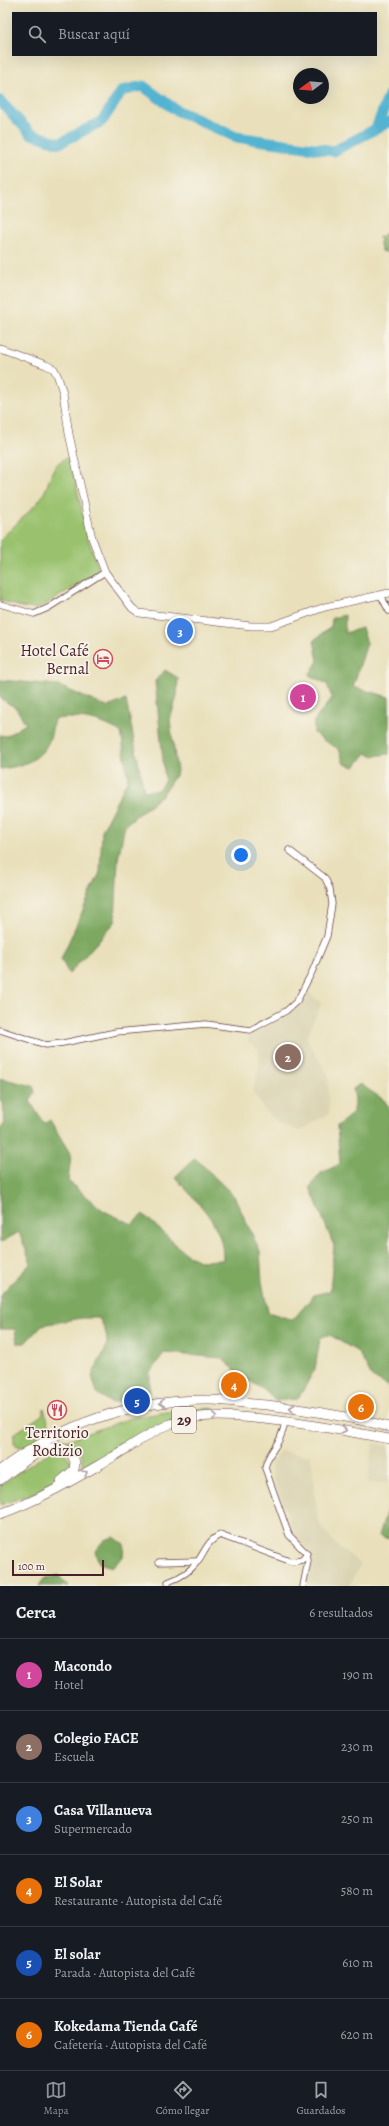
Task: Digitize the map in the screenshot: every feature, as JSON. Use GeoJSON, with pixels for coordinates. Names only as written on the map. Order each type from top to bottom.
{"type":"FeatureCollection","features":[{"type":"Feature","properties":{"kind":"highway","name":"29"},"geometry":{"type":"LineString","coordinates":[[0,1470],[40,1442],[63,1431],[124,1410],[161,1403],[214,1400],[340,1415],[389,1427]]}},
{"type":"Feature","properties":{"kind":"highway","name":"29"},"geometry":{"type":"LineString","coordinates":[[0,1514],[46,1495],[158,1430],[178,1421],[209,1415],[285,1421],[389,1439]]}},
{"type":"Feature","properties":{"kind":"highway"},"geometry":{"type":"LineString","coordinates":[[0,1480],[29,1459],[56,1446],[67,1450],[75,1462],[74,1470],[67,1478],[32,1496],[0,1509]]}},
{"type":"Feature","properties":{"kind":"street"},"geometry":{"type":"LineString","coordinates":[[0,348],[54,369],[63,393],[92,538],[105,572],[132,608],[139,613],[149,616],[251,626],[278,625],[325,607],[381,596],[389,593]]}},
{"type":"Feature","properties":{"kind":"street"},"geometry":{"type":"LineString","coordinates":[[0,604],[34,614],[48,608],[105,572]]}},
{"type":"Feature","properties":{"kind":"street"},"geometry":{"type":"LineString","coordinates":[[381,596],[389,611]]}},
{"type":"Feature","properties":{"kind":"street"},"geometry":{"type":"LineString","coordinates":[[0,1030],[46,1045],[63,1044],[116,1032],[190,1025],[206,1024],[250,1030],[286,1011],[297,1001],[312,972],[327,936],[332,904],[330,889],[325,878],[289,850]]}},
{"type":"Feature","properties":{"kind":"street"},"geometry":{"type":"LineString","coordinates":[[285,1421],[283,1435],[266,1461],[265,1468],[289,1535],[307,1554],[308,1562],[303,1586]]}},
{"type":"Feature","properties":{"kind":"street"},"geometry":{"type":"LineString","coordinates":[[168,1582],[178,1578],[198,1561],[212,1539],[220,1535],[292,1562],[302,1560],[307,1554]]}},
{"type":"Feature","properties":{"kind":"street"},"geometry":{"type":"LineString","coordinates":[[159,1562],[198,1561]]}},
{"type":"Feature","properties":{"kind":"shaded area"},"geometry":{"type":"Polygon","coordinates":[[[308,991],[321,1004],[306,1038],[328,1075],[329,1114],[299,1131],[278,1122],[265,1110],[253,1092],[259,1066],[259,1049],[247,1041],[250,1035],[288,1016],[308,991]]]}},
{"type":"Feature","properties":{"kind":"shaded area"},"geometry":{"type":"Polygon","coordinates":[[[373,1443],[389,1446],[389,1482],[367,1484],[373,1443]]]}},
{"type":"Feature","properties":{"kind":"shaded area"},"geometry":{"type":"Polygon","coordinates":[[[281,1451],[311,1456],[318,1521],[334,1543],[361,1564],[349,1586],[307,1584],[311,1555],[301,1541],[295,1536],[271,1471],[271,1465],[281,1451]]]}},
{"type":"Feature","properties":{"kind":"green space"},"geometry":{"type":"Polygon","coordinates":[[[389,232],[389,253],[381,251],[379,237],[389,232]]]}},
{"type":"Feature","properties":{"kind":"green space"},"geometry":{"type":"Polygon","coordinates":[[[70,457],[88,539],[98,567],[97,573],[38,609],[21,607],[0,600],[0,540],[40,500],[52,472],[58,463],[70,457]]]}},
{"type":"Feature","properties":{"kind":"green space"},"geometry":{"type":"Polygon","coordinates":[[[345,615],[345,633],[362,628],[367,643],[353,687],[389,697],[389,754],[372,756],[366,753],[355,767],[344,764],[339,749],[314,733],[314,721],[332,698],[327,684],[309,675],[318,661],[314,640],[331,627],[332,618],[345,615]]]}},
{"type":"Feature","properties":{"kind":"green space"},"geometry":{"type":"Polygon","coordinates":[[[165,670],[178,678],[177,696],[170,720],[177,772],[163,794],[125,825],[118,859],[115,922],[69,974],[61,959],[100,872],[102,830],[128,779],[121,732],[97,721],[81,718],[54,719],[49,740],[39,755],[21,765],[0,769],[0,735],[6,736],[26,724],[16,708],[0,698],[0,680],[57,685],[107,707],[126,700],[144,791],[158,790],[165,780],[155,681],[165,670]]]}},
{"type":"Feature","properties":{"kind":"green space"},"geometry":{"type":"Polygon","coordinates":[[[0,1078],[33,1086],[35,1092],[30,1101],[44,1124],[50,1120],[71,1155],[68,1181],[104,1211],[132,1224],[143,1214],[186,1254],[199,1261],[223,1260],[219,1235],[214,1224],[208,1214],[175,1177],[195,1158],[234,1196],[260,1251],[262,1282],[268,1312],[293,1320],[314,1295],[330,1291],[334,1246],[310,1187],[321,1173],[340,1164],[337,1126],[351,1114],[355,1107],[353,1089],[360,1084],[384,1100],[389,1107],[389,1387],[372,1377],[358,1352],[330,1335],[320,1339],[315,1369],[298,1399],[275,1401],[264,1390],[240,1375],[222,1358],[164,1353],[150,1372],[150,1392],[111,1403],[97,1393],[92,1376],[106,1348],[107,1342],[104,1328],[99,1318],[82,1318],[42,1325],[25,1343],[17,1343],[15,1329],[0,1329],[0,1295],[31,1263],[19,1232],[0,1243],[0,1128],[5,1124],[3,1102],[0,1101],[0,1078]]]}},
{"type":"Feature","properties":{"kind":"green space"},"geometry":{"type":"Polygon","coordinates":[[[44,1408],[52,1434],[34,1445],[24,1447],[14,1444],[14,1434],[42,1415],[44,1408]]]}},
{"type":"Feature","properties":{"kind":"green space"},"geometry":{"type":"Polygon","coordinates":[[[214,1408],[214,1411],[179,1417],[82,1471],[81,1456],[77,1450],[65,1441],[131,1418],[178,1410],[214,1408]]]}},
{"type":"Feature","properties":{"kind":"green space"},"geometry":{"type":"Polygon","coordinates":[[[51,1451],[63,1451],[69,1459],[71,1467],[67,1473],[50,1485],[0,1505],[0,1485],[51,1451]]]}},
{"type":"Feature","properties":{"kind":"green space"},"geometry":{"type":"Polygon","coordinates":[[[389,1503],[389,1539],[379,1536],[389,1503]]]}},
{"type":"Feature","properties":{"kind":"green space"},"geometry":{"type":"Polygon","coordinates":[[[114,1537],[124,1544],[123,1557],[112,1567],[99,1563],[95,1551],[104,1540],[114,1537]]]}},
{"type":"Feature","properties":{"kind":"green space"},"geometry":{"type":"Polygon","coordinates":[[[58,1575],[68,1586],[39,1586],[43,1580],[58,1575]]]}},
{"type":"Feature","properties":{"kind":"waterway"},"geometry":{"type":"LineString","coordinates":[[0,101],[31,134],[60,143],[102,121],[122,91],[143,86],[176,110],[236,137],[334,151],[389,122]]}},
{"type":"Feature","properties":{"kind":"waterway"},"geometry":{"type":"LineString","coordinates":[[376,129],[389,95]]}},
{"type":"Feature","properties":{"kind":"place","name":"Casa Villanueva"},"geometry":{"type":"Point","coordinates":[180,631]}},
{"type":"Feature","properties":{"kind":"place","name":"Hotel Café Bernal"},"geometry":{"type":"Point","coordinates":[103,659]}},
{"type":"Feature","properties":{"kind":"place","name":"Macondo"},"geometry":{"type":"Point","coordinates":[303,697]}},
{"type":"Feature","properties":{"kind":"place","name":"Colegio FACE"},"geometry":{"type":"Point","coordinates":[288,1057]}},
{"type":"Feature","properties":{"kind":"place","name":"El Solar"},"geometry":{"type":"Point","coordinates":[234,1385]}},
{"type":"Feature","properties":{"kind":"place","name":"El solar"},"geometry":{"type":"Point","coordinates":[137,1401]}},
{"type":"Feature","properties":{"kind":"place","name":"Kokedama Tienda Café"},"geometry":{"type":"Point","coordinates":[361,1407]}},
{"type":"Feature","properties":{"kind":"place","name":"Territorio Rodizio"},"geometry":{"type":"Point","coordinates":[57,1410]}}]}
